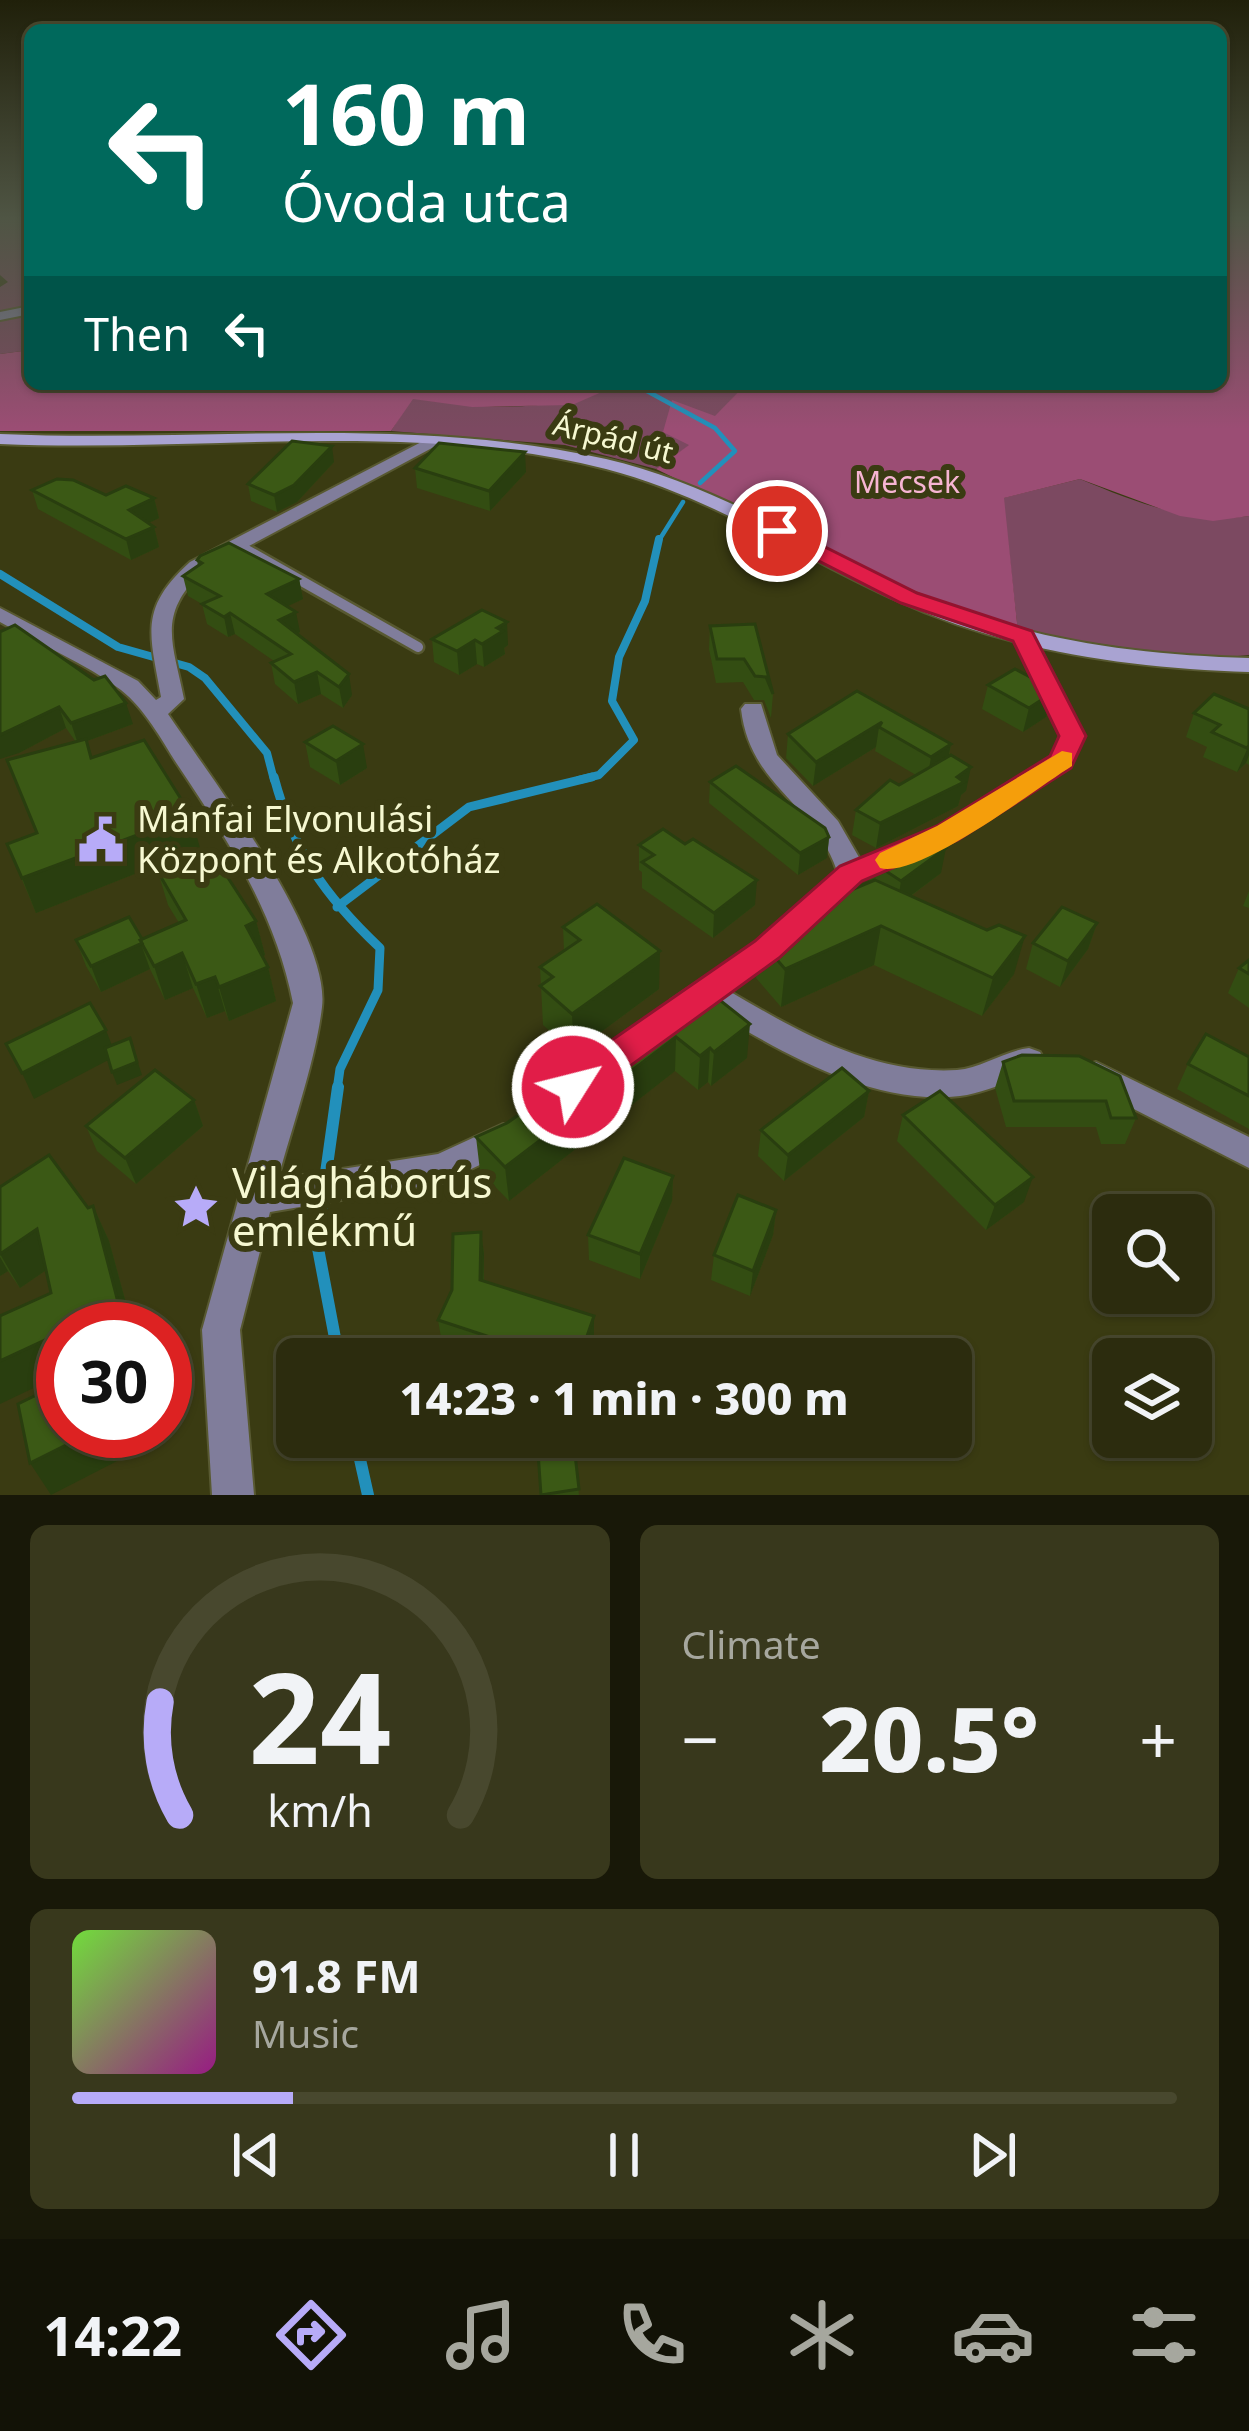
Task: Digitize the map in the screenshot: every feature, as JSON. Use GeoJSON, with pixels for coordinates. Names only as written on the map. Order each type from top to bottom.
{"type":"FeatureCollection","features":[{"type":"Feature","properties":{"kind":"main road","name":"Árpád út"},"geometry":{"type":"LineString","coordinates":[[0,439],[437,441],[571,456],[665,482],[735,508],[909,598],[1023,636],[1104,654],[1249,665]]}},
{"type":"Feature","properties":{"kind":"street"},"geometry":{"type":"LineString","coordinates":[[155,712],[172,699],[162,651],[161,601],[197,566],[437,441]]}},
{"type":"Feature","properties":{"kind":"street"},"geometry":{"type":"LineString","coordinates":[[0,614],[130,686],[155,712],[287,922],[303,967],[308,1003],[274,1195],[221,1330],[233,1495]]}},
{"type":"Feature","properties":{"kind":"street"},"geometry":{"type":"LineString","coordinates":[[650,1031],[767,950],[851,873],[947,833],[1061,761],[1072,736],[1023,636]]}},
{"type":"Feature","properties":{"kind":"street"},"geometry":{"type":"LineString","coordinates":[[753,710],[758,752],[824,816],[839,837],[851,873]]}},
{"type":"Feature","properties":{"kind":"street"},"geometry":{"type":"LineString","coordinates":[[705,992],[866,1075],[916,1083],[964,1082],[1019,1061],[1066,1060],[1249,1153]]}},
{"type":"Feature","properties":{"kind":"street"},"geometry":{"type":"LineString","coordinates":[[274,1195],[442,1168],[496,1143],[535,1115]]}},
{"type":"Feature","properties":{"kind":"lane"},"geometry":{"type":"LineString","coordinates":[[238,544],[418,647]]}},
{"type":"Feature","properties":{"kind":"shaded area"},"geometry":{"type":"Polygon","coordinates":[[[0,290],[24,290],[24,351],[0,354],[0,290]]]}},
{"type":"Feature","properties":{"kind":"shaded area"},"geometry":{"type":"Polygon","coordinates":[[[604,390],[740,390],[690,445],[656,469],[565,445],[391,431],[412,398],[518,406],[604,390]]]}},
{"type":"Feature","properties":{"kind":"shaded area"},"geometry":{"type":"Polygon","coordinates":[[[1080,479],[1184,514],[1249,516],[1249,655],[1205,659],[1018,632],[1003,498],[1080,479]]]}},
{"type":"Feature","properties":{"kind":"green space","name":"Mecsek"},"geometry":{"type":"Polygon","coordinates":[[[1227,290],[1249,290],[1249,516],[1213,521],[1180,516],[1080,479],[1004,498],[1018,632],[938,606],[656,469],[689,445],[663,432],[672,400],[715,416],[740,390],[1227,390],[1227,290]]]}},
{"type":"Feature","properties":{"kind":"green space"},"geometry":{"type":"Polygon","coordinates":[[[24,351],[24,390],[606,390],[572,405],[472,407],[413,399],[391,431],[0,431],[0,354],[24,351]]]}},
{"type":"Feature","properties":{"kind":"building"},"geometry":{"type":"Polygon","coordinates":[[[292,441],[332,446],[294,485],[274,495],[248,484],[292,441]]]}},
{"type":"Feature","properties":{"kind":"building"},"geometry":{"type":"Polygon","coordinates":[[[439,443],[525,452],[489,491],[415,468],[439,443]]]}},
{"type":"Feature","properties":{"kind":"building"},"geometry":{"type":"Polygon","coordinates":[[[57,479],[73,480],[106,495],[126,486],[154,498],[129,510],[154,527],[126,539],[32,490],[57,479]]]}},
{"type":"Feature","properties":{"kind":"building"},"geometry":{"type":"Polygon","coordinates":[[[229,543],[299,579],[267,594],[296,612],[279,620],[349,674],[339,687],[317,672],[294,682],[271,663],[291,654],[230,613],[224,617],[202,604],[220,596],[183,576],[202,563],[197,560],[200,556],[229,543]]]}},
{"type":"Feature","properties":{"kind":"building"},"geometry":{"type":"Polygon","coordinates":[[[482,610],[507,622],[497,628],[503,631],[457,651],[432,639],[482,610]]]}},
{"type":"Feature","properties":{"kind":"building"},"geometry":{"type":"Polygon","coordinates":[[[755,624],[773,694],[766,677],[755,676],[744,659],[717,659],[710,626],[755,624]]]}},
{"type":"Feature","properties":{"kind":"building"},"geometry":{"type":"Polygon","coordinates":[[[15,625],[94,680],[105,676],[126,703],[71,723],[59,707],[0,735],[0,632],[15,625]]]}},
{"type":"Feature","properties":{"kind":"building"},"geometry":{"type":"Polygon","coordinates":[[[1015,669],[1052,693],[1029,708],[988,685],[1015,669]]]}},
{"type":"Feature","properties":{"kind":"building"},"geometry":{"type":"Polygon","coordinates":[[[857,691],[951,744],[931,757],[879,727],[882,722],[816,762],[788,734],[857,691]]]}},
{"type":"Feature","properties":{"kind":"building"},"geometry":{"type":"Polygon","coordinates":[[[1214,694],[1249,709],[1247,748],[1212,732],[1220,725],[1194,713],[1214,694]]]}},
{"type":"Feature","properties":{"kind":"building"},"geometry":{"type":"Polygon","coordinates":[[[333,726],[363,744],[336,761],[305,742],[333,726]]]}},
{"type":"Feature","properties":{"kind":"building"},"geometry":{"type":"Polygon","coordinates":[[[86,739],[91,758],[144,740],[191,815],[22,878],[7,844],[37,833],[7,760],[86,739]]]}},
{"type":"Feature","properties":{"kind":"building"},"geometry":{"type":"Polygon","coordinates":[[[951,755],[971,767],[957,777],[964,782],[880,823],[856,810],[890,780],[899,785],[951,755]]]}},
{"type":"Feature","properties":{"kind":"building"},"geometry":{"type":"Polygon","coordinates":[[[736,766],[825,828],[829,837],[800,853],[710,782],[736,766]]]}},
{"type":"Feature","properties":{"kind":"building"},"geometry":{"type":"Polygon","coordinates":[[[663,829],[685,844],[693,839],[757,880],[714,913],[642,862],[654,855],[639,845],[663,829]]]}},
{"type":"Feature","properties":{"kind":"building"},"geometry":{"type":"Polygon","coordinates":[[[925,834],[946,848],[901,881],[872,862],[925,834]]]}},
{"type":"Feature","properties":{"kind":"building"},"geometry":{"type":"Polygon","coordinates":[[[210,850],[256,921],[246,926],[268,967],[219,987],[215,977],[196,984],[182,953],[154,966],[140,940],[186,920],[158,872],[210,850]]]}},
{"type":"Feature","properties":{"kind":"building"},"geometry":{"type":"Polygon","coordinates":[[[875,880],[987,930],[999,925],[1025,936],[993,978],[881,926],[785,969],[760,940],[796,913],[875,880]]]}},
{"type":"Feature","properties":{"kind":"building"},"geometry":{"type":"Polygon","coordinates":[[[597,904],[660,951],[572,1014],[540,986],[553,977],[540,967],[580,940],[563,927],[597,904]]]}},
{"type":"Feature","properties":{"kind":"building"},"geometry":{"type":"Polygon","coordinates":[[[1062,907],[1097,923],[1068,961],[1033,943],[1062,907]]]}},
{"type":"Feature","properties":{"kind":"building"},"geometry":{"type":"Polygon","coordinates":[[[129,917],[142,943],[91,966],[76,940],[129,917]]]}},
{"type":"Feature","properties":{"kind":"building"},"geometry":{"type":"Polygon","coordinates":[[[702,986],[750,1024],[714,1052],[710,1048],[700,1056],[676,1037],[505,1167],[476,1137],[507,1123],[702,986]]]}},
{"type":"Feature","properties":{"kind":"building"},"geometry":{"type":"Polygon","coordinates":[[[90,1003],[106,1030],[22,1073],[6,1044],[90,1003]]]}},
{"type":"Feature","properties":{"kind":"building"},"geometry":{"type":"Polygon","coordinates":[[[1206,1034],[1249,1057],[1249,1096],[1188,1064],[1206,1034]]]}},
{"type":"Feature","properties":{"kind":"building"},"geometry":{"type":"Polygon","coordinates":[[[130,1038],[137,1062],[112,1072],[105,1048],[130,1038]]]}},
{"type":"Feature","properties":{"kind":"building"},"geometry":{"type":"Polygon","coordinates":[[[1022,1055],[1079,1056],[1120,1076],[1136,1118],[1111,1118],[1106,1101],[1014,1101],[1003,1062],[1022,1055]]]}},
{"type":"Feature","properties":{"kind":"building"},"geometry":{"type":"Polygon","coordinates":[[[842,1068],[869,1091],[788,1155],[761,1130],[842,1068]]]}},
{"type":"Feature","properties":{"kind":"building"},"geometry":{"type":"Polygon","coordinates":[[[155,1070],[194,1100],[125,1158],[86,1126],[155,1070]]]}},
{"type":"Feature","properties":{"kind":"building"},"geometry":{"type":"Polygon","coordinates":[[[940,1091],[1033,1177],[995,1205],[903,1115],[940,1091]]]}},
{"type":"Feature","properties":{"kind":"building"},"geometry":{"type":"Polygon","coordinates":[[[49,1155],[88,1208],[93,1206],[118,1302],[36,1302],[36,1344],[0,1361],[0,1316],[51,1293],[37,1229],[0,1254],[0,1187],[49,1155]]]}},
{"type":"Feature","properties":{"kind":"building"},"geometry":{"type":"Polygon","coordinates":[[[624,1158],[673,1176],[640,1254],[588,1235],[624,1158]]]}},
{"type":"Feature","properties":{"kind":"building"},"geometry":{"type":"Polygon","coordinates":[[[738,1195],[776,1210],[753,1271],[714,1255],[738,1195]]]}},
{"type":"Feature","properties":{"kind":"building"},"geometry":{"type":"Polygon","coordinates":[[[481,1232],[480,1280],[594,1316],[586,1338],[493,1338],[438,1320],[452,1290],[453,1234],[481,1232]]]}},
{"type":"Feature","properties":{"kind":"building"},"geometry":{"type":"Polygon","coordinates":[[[36,1395],[36,1458],[40,1458],[30,1463],[18,1404],[36,1395]]]}},
{"type":"Feature","properties":{"kind":"building"},"geometry":{"type":"Polygon","coordinates":[[[538,1458],[575,1458],[579,1489],[541,1495],[538,1458]]]}},
{"type":"Feature","properties":{"kind":"waterway"},"geometry":{"type":"LineString","coordinates":[[645,390],[715,428],[735,451],[700,483]]}},
{"type":"Feature","properties":{"kind":"waterway"},"geometry":{"type":"LineString","coordinates":[[659,541],[683,502]]}},
{"type":"Feature","properties":{"kind":"waterway"},"geometry":{"type":"LineString","coordinates":[[579,780],[599,775],[634,740],[612,701],[619,657],[645,601],[659,541]]}},
{"type":"Feature","properties":{"kind":"waterway"},"geometry":{"type":"LineString","coordinates":[[0,574],[118,647],[189,667],[205,678],[267,753],[274,780]]}},
{"type":"Feature","properties":{"kind":"waterway"},"geometry":{"type":"LineString","coordinates":[[274,777],[302,850],[340,905]]}},
{"type":"Feature","properties":{"kind":"waterway"},"geometry":{"type":"LineString","coordinates":[[340,905],[469,807],[592,777]]}},
{"type":"Feature","properties":{"kind":"waterway"},"geometry":{"type":"LineString","coordinates":[[337,1090],[340,1069],[378,990],[380,948],[340,905]]}},
{"type":"Feature","properties":{"kind":"waterway"},"geometry":{"type":"LineString","coordinates":[[325,1180],[338,1087]]}},
{"type":"Feature","properties":{"kind":"waterway"},"geometry":{"type":"LineString","coordinates":[[323,1195],[317,1243],[335,1338]]}},
{"type":"Feature","properties":{"kind":"waterway"},"geometry":{"type":"LineString","coordinates":[[360,1458],[368,1495]]}},
{"type":"Feature","properties":{"kind":"slow traffic"},"geometry":{"type":"LineString","coordinates":[[891,860],[947,833],[1062,760]]}},
{"type":"Feature","properties":{"kind":"place","name":"Mánfai Elvonulási Központ és Alkotóház"},"geometry":{"type":"Point","coordinates":[101,840]}},
{"type":"Feature","properties":{"kind":"place","name":"Világháborús emlékmű"},"geometry":{"type":"Point","coordinates":[196,1207]}},
{"type":"Feature","properties":{"kind":"route"},"geometry":{"type":"LineString","coordinates":[[573,1087],[767,950],[837,891],[851,873],[893,860],[947,833],[1061,761],[1072,736],[1023,636],[909,598],[777,531]]}}]}
